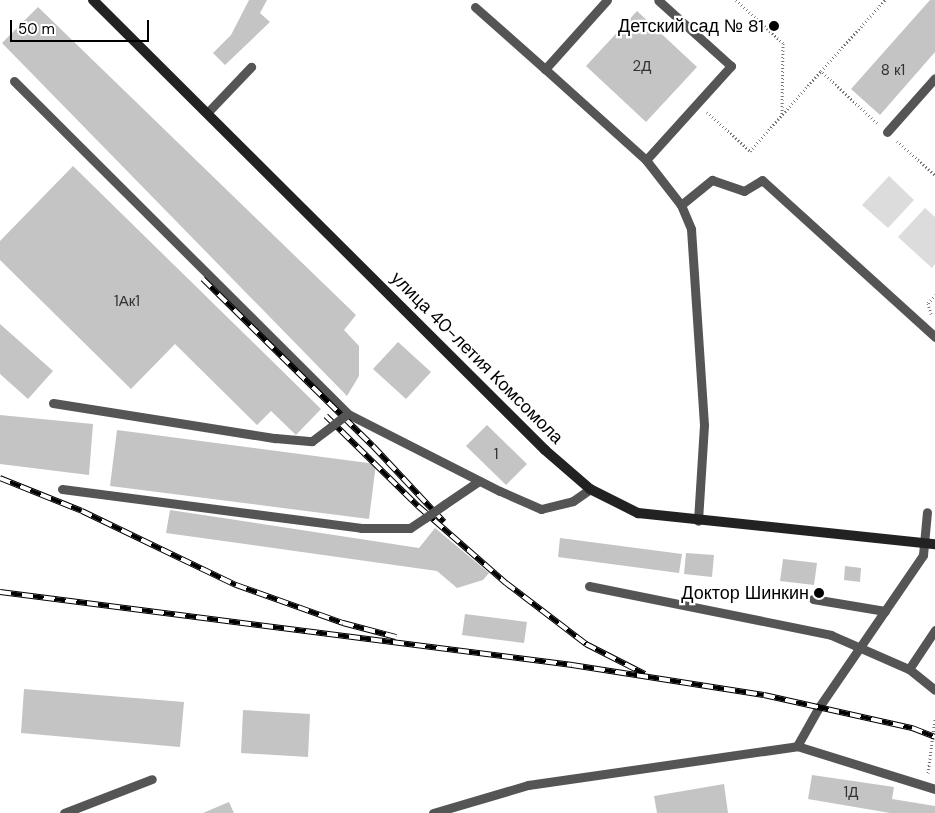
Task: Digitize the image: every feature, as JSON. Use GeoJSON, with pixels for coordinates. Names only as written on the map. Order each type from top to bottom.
{"type":"FeatureCollection","features":[{"type":"Feature","properties":{"kind":"main road","name":"улица 40-летия Комсомола"},"geometry":{"type":"LineString","coordinates":[[93,0],[545,450],[590,489],[638,513],[698,521],[935,544]]}},
{"type":"Feature","properties":{"kind":"lane"},"geometry":{"type":"LineString","coordinates":[[545,69],[607,0]]}},
{"type":"Feature","properties":{"kind":"lane"},"geometry":{"type":"LineString","coordinates":[[646,160],[731,66],[658,0]]}},
{"type":"Feature","properties":{"kind":"lane"},"geometry":{"type":"LineString","coordinates":[[475,7],[646,160],[681,205],[691,229],[704,425],[698,521]]}},
{"type":"Feature","properties":{"kind":"lane"},"geometry":{"type":"LineString","coordinates":[[207,113],[251,67]]}},
{"type":"Feature","properties":{"kind":"lane"},"geometry":{"type":"LineString","coordinates":[[887,132],[935,78]]}},
{"type":"Feature","properties":{"kind":"lane"},"geometry":{"type":"LineString","coordinates":[[14,81],[347,415],[479,481],[541,509],[573,501],[590,489]]}},
{"type":"Feature","properties":{"kind":"lane"},"geometry":{"type":"LineString","coordinates":[[681,205],[712,180],[744,191],[762,180],[935,337]]}},
{"type":"Feature","properties":{"kind":"lane"},"geometry":{"type":"LineString","coordinates":[[53,403],[275,438],[312,441],[347,415]]}},
{"type":"Feature","properties":{"kind":"lane"},"geometry":{"type":"LineString","coordinates":[[62,489],[361,528],[410,528],[479,481]]}},
{"type":"Feature","properties":{"kind":"lane"},"geometry":{"type":"LineString","coordinates":[[797,746],[819,707],[923,555],[927,512]]}},
{"type":"Feature","properties":{"kind":"lane"},"geometry":{"type":"LineString","coordinates":[[589,586],[831,635],[909,670],[935,690]]}},
{"type":"Feature","properties":{"kind":"lane"},"geometry":{"type":"LineString","coordinates":[[813,599],[885,611]]}},
{"type":"Feature","properties":{"kind":"lane"},"geometry":{"type":"LineString","coordinates":[[909,670],[935,630]]}},
{"type":"Feature","properties":{"kind":"lane"},"geometry":{"type":"LineString","coordinates":[[433,813],[528,785],[797,746],[931,787]]}},
{"type":"Feature","properties":{"kind":"lane"},"geometry":{"type":"LineString","coordinates":[[64,813],[152,779]]}},
{"type":"Feature","properties":{"kind":"path"},"geometry":{"type":"LineString","coordinates":[[736,0],[783,43],[782,116]]}},
{"type":"Feature","properties":{"kind":"path"},"geometry":{"type":"LineString","coordinates":[[698,104],[750,151],[884,0]]}},
{"type":"Feature","properties":{"kind":"path"},"geometry":{"type":"LineString","coordinates":[[821,71],[935,175]]}},
{"type":"Feature","properties":{"kind":"path"},"geometry":{"type":"LineString","coordinates":[[931,787],[935,719]]}},
{"type":"Feature","properties":{"kind":"shaded area"},"geometry":{"type":"Polygon","coordinates":[[[889,176],[914,200],[888,228],[862,205],[889,176]]]}},
{"type":"Feature","properties":{"kind":"shaded area"},"geometry":{"type":"Polygon","coordinates":[[[925,208],[935,217],[935,264],[932,268],[898,237],[925,208]]]}},
{"type":"Feature","properties":{"kind":"building"},"geometry":{"type":"Polygon","coordinates":[[[249,0],[267,0],[260,13],[270,22],[225,65],[213,53],[231,35],[249,0]]]}},
{"type":"Feature","properties":{"kind":"building"},"geometry":{"type":"Polygon","coordinates":[[[930,0],[935,0],[935,52],[880,115],[851,89],[930,0]]]}},
{"type":"Feature","properties":{"kind":"building"},"geometry":{"type":"Polygon","coordinates":[[[38,7],[356,315],[344,330],[359,346],[359,376],[347,396],[2,43],[38,7]]]}},
{"type":"Feature","properties":{"kind":"building"},"geometry":{"type":"Polygon","coordinates":[[[637,11],[697,67],[646,122],[586,66],[637,11]]]}},
{"type":"Feature","properties":{"kind":"building"},"geometry":{"type":"Polygon","coordinates":[[[73,166],[321,409],[296,435],[271,411],[257,425],[175,344],[131,389],[0,260],[0,241],[73,166]]]}},
{"type":"Feature","properties":{"kind":"building"},"geometry":{"type":"Polygon","coordinates":[[[0,324],[53,371],[28,399],[0,374],[0,324]]]}},
{"type":"Feature","properties":{"kind":"building"},"geometry":{"type":"Polygon","coordinates":[[[398,342],[431,372],[406,399],[373,369],[398,342]]]}},
{"type":"Feature","properties":{"kind":"building"},"geometry":{"type":"Polygon","coordinates":[[[0,415],[93,424],[89,475],[0,464],[0,415]]]}},
{"type":"Feature","properties":{"kind":"building"},"geometry":{"type":"Polygon","coordinates":[[[487,425],[527,464],[506,485],[466,446],[487,425]]]}},
{"type":"Feature","properties":{"kind":"building"},"geometry":{"type":"Polygon","coordinates":[[[117,430],[376,464],[369,519],[110,486],[117,430]]]}},
{"type":"Feature","properties":{"kind":"building"},"geometry":{"type":"Polygon","coordinates":[[[170,510],[419,548],[435,528],[489,573],[483,580],[457,588],[437,571],[166,533],[170,510]]]}},
{"type":"Feature","properties":{"kind":"building"},"geometry":{"type":"Polygon","coordinates":[[[560,538],[682,554],[679,573],[558,557],[560,538]]]}},
{"type":"Feature","properties":{"kind":"building"},"geometry":{"type":"Polygon","coordinates":[[[686,553],[714,555],[712,577],[684,574],[686,553]]]}},
{"type":"Feature","properties":{"kind":"building"},"geometry":{"type":"Polygon","coordinates":[[[783,559],[817,563],[814,585],[780,581],[783,559]]]}},
{"type":"Feature","properties":{"kind":"building"},"geometry":{"type":"Polygon","coordinates":[[[845,566],[861,568],[860,582],[844,580],[845,566]]]}},
{"type":"Feature","properties":{"kind":"building"},"geometry":{"type":"Polygon","coordinates":[[[465,614],[527,622],[524,643],[462,635],[465,614]]]}},
{"type":"Feature","properties":{"kind":"building"},"geometry":{"type":"Polygon","coordinates":[[[24,689],[184,702],[180,747],[21,733],[24,689]]]}},
{"type":"Feature","properties":{"kind":"building"},"geometry":{"type":"Polygon","coordinates":[[[243,710],[310,714],[308,757],[241,753],[243,710]]]}},
{"type":"Feature","properties":{"kind":"building"},"geometry":{"type":"Polygon","coordinates":[[[812,775],[894,787],[892,799],[935,806],[935,813],[890,813],[808,799],[812,775]]]}},
{"type":"Feature","properties":{"kind":"building"},"geometry":{"type":"Polygon","coordinates":[[[724,784],[728,813],[657,813],[654,796],[724,784]]]}},
{"type":"Feature","properties":{"kind":"building"},"geometry":{"type":"Polygon","coordinates":[[[229,802],[234,813],[203,813],[229,802]]]}},
{"type":"Feature","properties":{"kind":"railway"},"geometry":{"type":"LineString","coordinates":[[203,279],[373,446],[444,522]]}},
{"type":"Feature","properties":{"kind":"railway"},"geometry":{"type":"LineString","coordinates":[[326,416],[418,506],[506,583],[586,644],[645,674]]}},
{"type":"Feature","properties":{"kind":"railway"},"geometry":{"type":"LineString","coordinates":[[0,478],[82,511],[236,585],[343,623],[396,637]]}},
{"type":"Feature","properties":{"kind":"railway"},"geometry":{"type":"LineString","coordinates":[[0,592],[572,665],[764,695],[912,728],[935,737]]}},
{"type":"Feature","properties":{"kind":"place","name":"Детский сад № 81"},"geometry":{"type":"Point","coordinates":[774,26]}},
{"type":"Feature","properties":{"kind":"place","name":"Доктор Шинкин"},"geometry":{"type":"Point","coordinates":[819,593]}}]}
